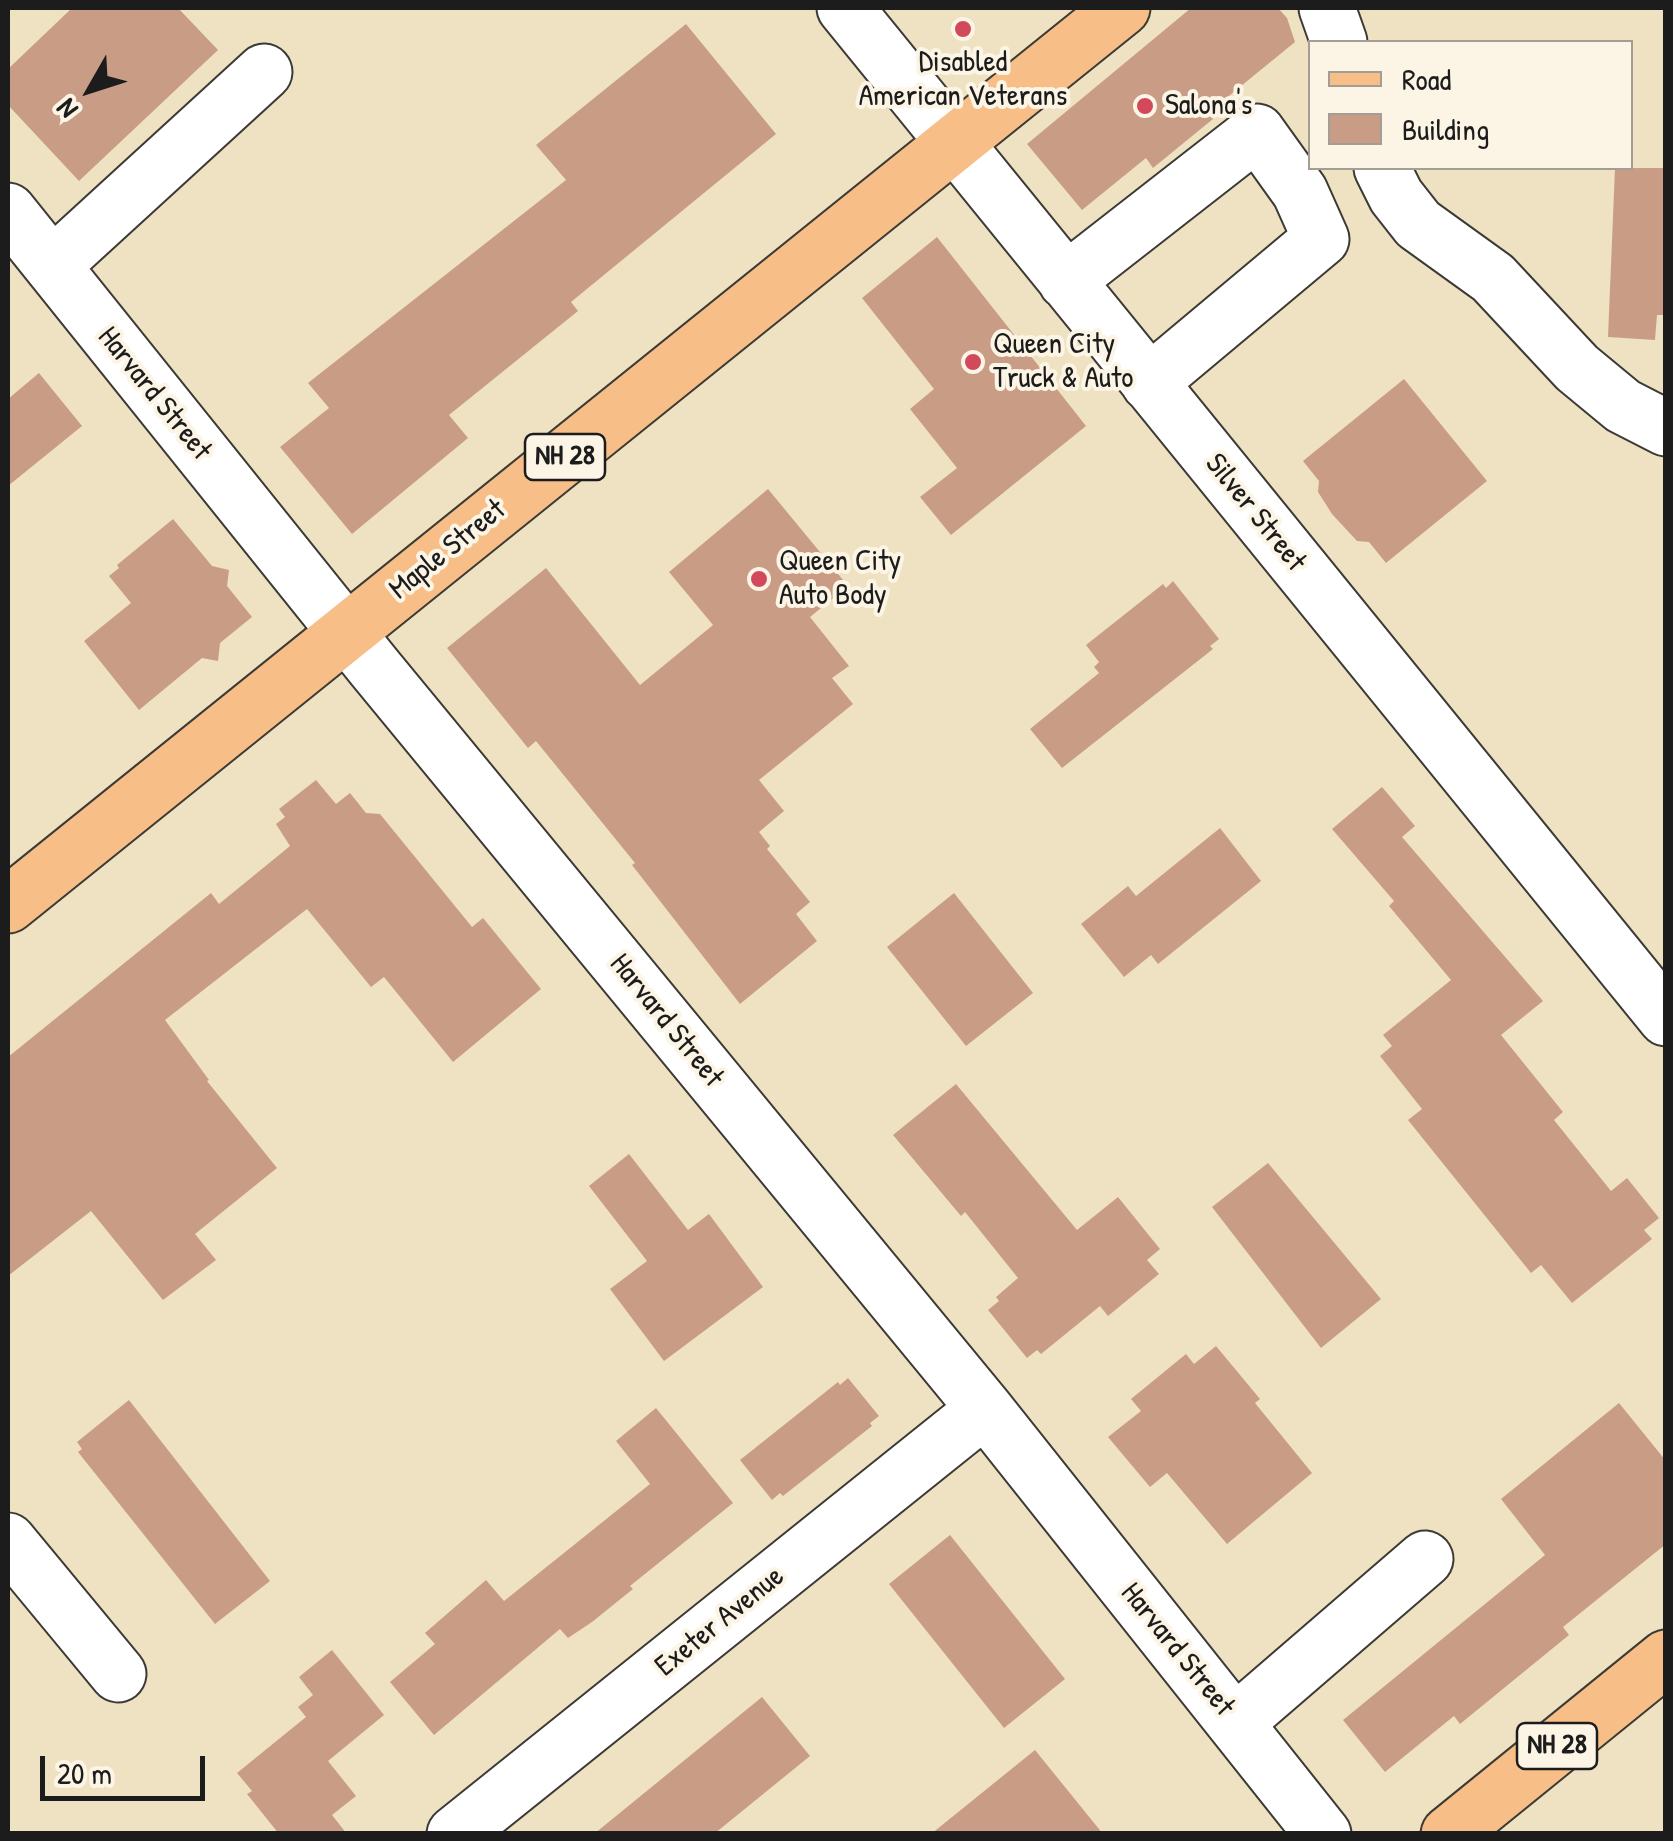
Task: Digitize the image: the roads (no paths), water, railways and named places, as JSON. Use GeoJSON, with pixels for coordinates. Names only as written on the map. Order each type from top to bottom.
{"type":"FeatureCollection","features":[{"type":"Feature","properties":{"kind":"main road","name":"Maple Street"},"geometry":{"type":"LineString","coordinates":[[8,906],[1122,8]]}},
{"type":"Feature","properties":{"kind":"main road","name":"NH 28"},"geometry":{"type":"LineString","coordinates":[[1448,1834],[1666,1658]]}},
{"type":"Feature","properties":{"kind":"street","name":"Silver Street"},"geometry":{"type":"LineString","coordinates":[[845,8],[1666,1018]]}},
{"type":"Feature","properties":{"kind":"street"},"geometry":{"type":"LineString","coordinates":[[1327,8],[1338,40]]}},
{"type":"Feature","properties":{"kind":"street"},"geometry":{"type":"LineString","coordinates":[[52,266],[264,72]]}},
{"type":"Feature","properties":{"kind":"street"},"geometry":{"type":"LineString","coordinates":[[1066,281],[1256,132],[1300,192],[1321,239],[1149,384]]}},
{"type":"Feature","properties":{"kind":"street"},"geometry":{"type":"LineString","coordinates":[[1383,170],[1396,196],[1418,224],[1492,278],[1577,368],[1623,406],[1666,428]]}},
{"type":"Feature","properties":{"kind":"street","name":"Harvard Street"},"geometry":{"type":"LineString","coordinates":[[8,211],[346,631],[985,1410],[1323,1834]]}},
{"type":"Feature","properties":{"kind":"street","name":"Exeter Avenue"},"geometry":{"type":"LineString","coordinates":[[456,1834],[985,1410]]}},
{"type":"Feature","properties":{"kind":"street"},"geometry":{"type":"LineString","coordinates":[[8,1540],[118,1674]]}},
{"type":"Feature","properties":{"kind":"street"},"geometry":{"type":"LineString","coordinates":[[1236,1723],[1425,1559]]}},
{"type":"Feature","properties":{"kind":"place","name":"Disabled American Veterans"},"geometry":{"type":"Point","coordinates":[963,29]}},
{"type":"Feature","properties":{"kind":"place","name":"Salona's"},"geometry":{"type":"Point","coordinates":[1145,106]}},
{"type":"Feature","properties":{"kind":"place","name":"Queen City Truck & Auto"},"geometry":{"type":"Point","coordinates":[973,362]}},
{"type":"Feature","properties":{"kind":"place","name":"Queen City Auto Body"},"geometry":{"type":"Point","coordinates":[759,579]}}]}
